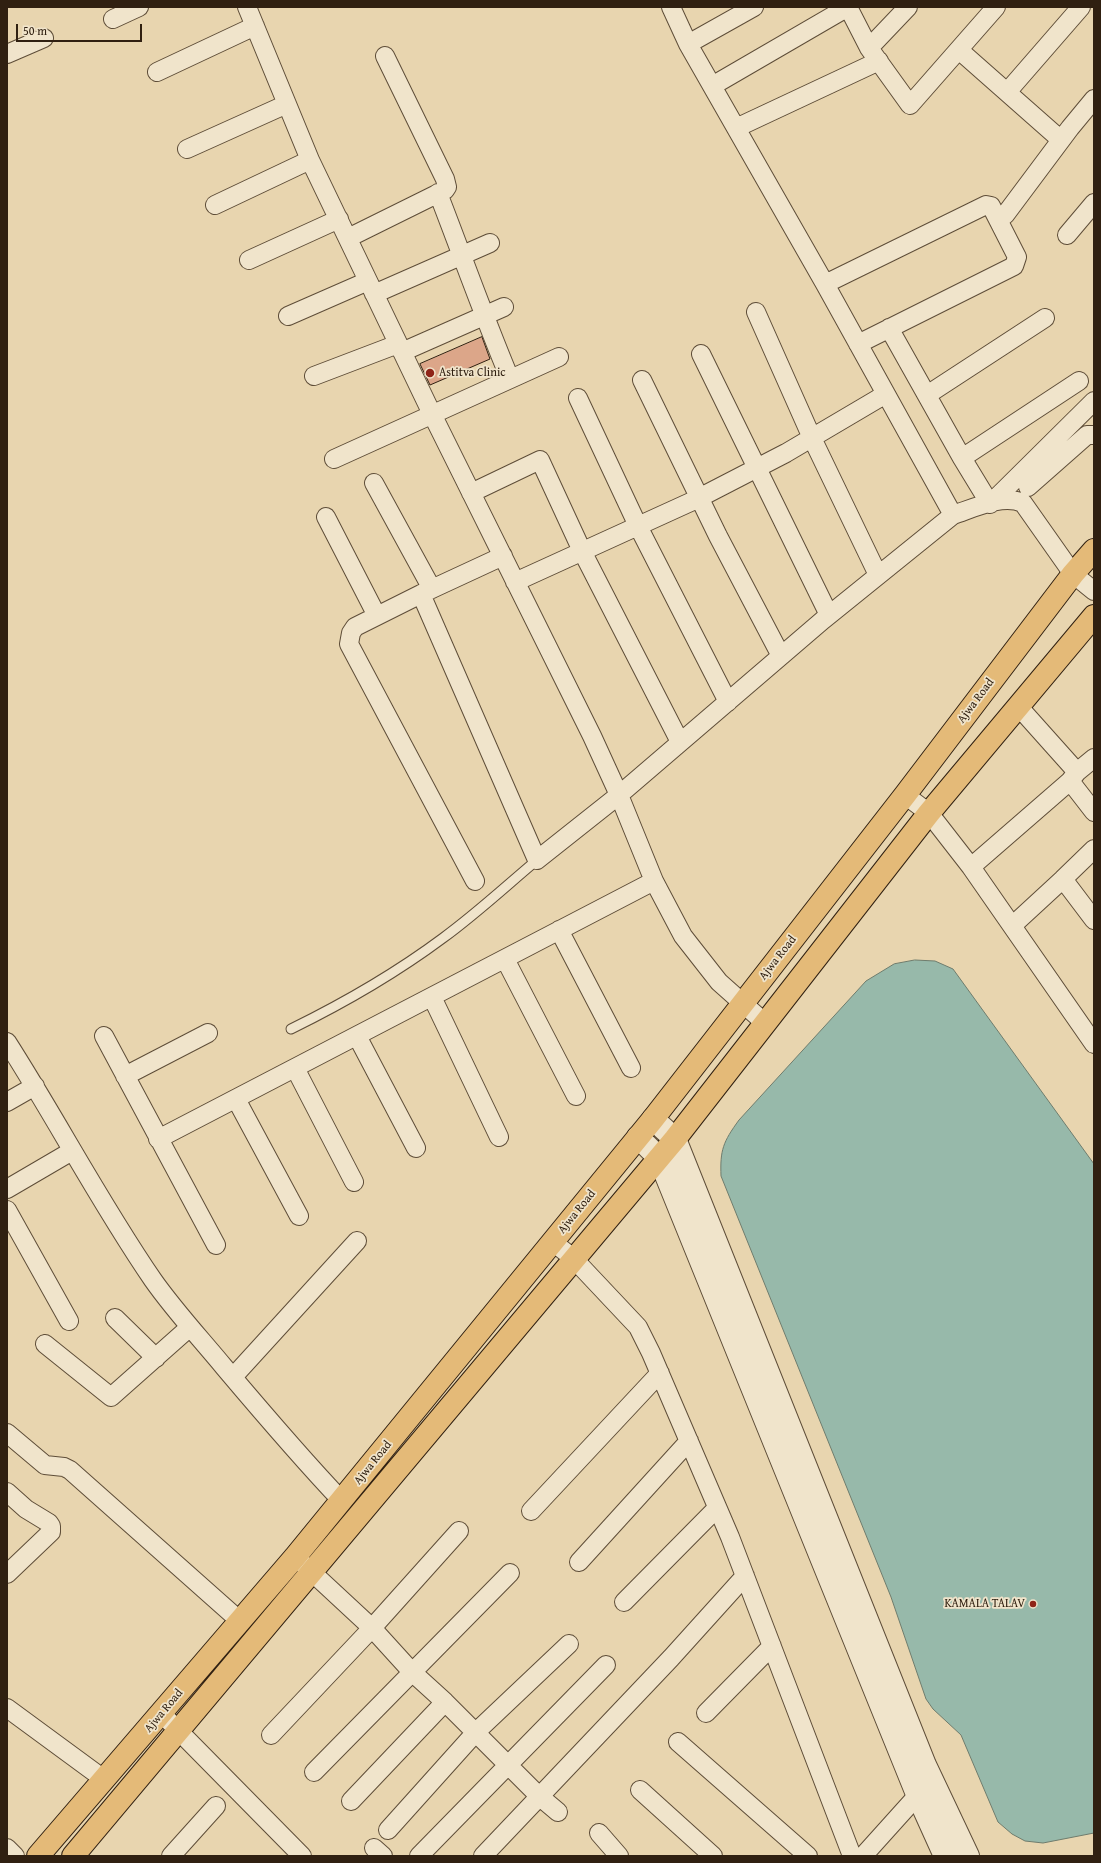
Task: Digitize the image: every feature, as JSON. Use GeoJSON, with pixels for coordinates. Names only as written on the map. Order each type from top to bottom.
{"type":"FeatureCollection","features":[{"type":"Feature","properties":{"kind":"main road","name":"Ajwa Road"},"geometry":{"type":"LineString","coordinates":[[38,1856],[162,1714],[240,1621],[303,1564],[342,1501],[653,1119],[905,795],[1073,574],[1094,550]]}},
{"type":"Feature","properties":{"kind":"main road","name":"Ajwa Road"},"geometry":{"type":"LineString","coordinates":[[73,1856],[178,1730],[303,1564],[573,1258],[675,1139],[929,813],[1094,616]]}},
{"type":"Feature","properties":{"kind":"street"},"geometry":{"type":"LineString","coordinates":[[113,19],[139,7]]}},
{"type":"Feature","properties":{"kind":"street"},"geometry":{"type":"LineString","coordinates":[[247,7],[310,160],[432,414],[592,736],[619,795],[654,881],[683,936],[719,982],[765,1023]]}},
{"type":"Feature","properties":{"kind":"street"},"geometry":{"type":"LineString","coordinates":[[671,7],[688,44],[825,284],[953,515]]}},
{"type":"Feature","properties":{"kind":"street"},"geometry":{"type":"LineString","coordinates":[[688,44],[754,7]]}},
{"type":"Feature","properties":{"kind":"street"},"geometry":{"type":"LineString","coordinates":[[712,86],[848,7],[874,55],[910,105],[996,7]]}},
{"type":"Feature","properties":{"kind":"street"},"geometry":{"type":"LineString","coordinates":[[736,128],[874,55],[908,7]]}},
{"type":"Feature","properties":{"kind":"street"},"geometry":{"type":"LineString","coordinates":[[1008,91],[1081,7]]}},
{"type":"Feature","properties":{"kind":"street"},"geometry":{"type":"LineString","coordinates":[[157,72],[255,26]]}},
{"type":"Feature","properties":{"kind":"street"},"geometry":{"type":"LineString","coordinates":[[7,54],[44,38]]}},
{"type":"Feature","properties":{"kind":"street"},"geometry":{"type":"LineString","coordinates":[[959,50],[1008,91],[1061,140]]}},
{"type":"Feature","properties":{"kind":"street"},"geometry":{"type":"LineString","coordinates":[[348,238],[438,193],[447,187],[445,179],[385,56]]}},
{"type":"Feature","properties":{"kind":"street"},"geometry":{"type":"LineString","coordinates":[[1005,215],[1061,140],[1094,99]]}},
{"type":"Feature","properties":{"kind":"street"},"geometry":{"type":"LineString","coordinates":[[187,149],[287,104]]}},
{"type":"Feature","properties":{"kind":"street"},"geometry":{"type":"LineString","coordinates":[[215,205],[310,160]]}},
{"type":"Feature","properties":{"kind":"street"},"geometry":{"type":"LineString","coordinates":[[438,193],[483,316],[510,379]]}},
{"type":"Feature","properties":{"kind":"street"},"geometry":{"type":"LineString","coordinates":[[1067,235],[1094,203]]}},
{"type":"Feature","properties":{"kind":"street"},"geometry":{"type":"LineString","coordinates":[[825,284],[986,205],[990,206],[1017,258],[1014,266],[858,344]]}},
{"type":"Feature","properties":{"kind":"street"},"geometry":{"type":"LineString","coordinates":[[249,260],[339,219]]}},
{"type":"Feature","properties":{"kind":"street"},"geometry":{"type":"LineString","coordinates":[[288,316],[462,256],[490,243]]}},
{"type":"Feature","properties":{"kind":"street"},"geometry":{"type":"LineString","coordinates":[[314,376],[400,348],[504,307]]}},
{"type":"Feature","properties":{"kind":"street"},"geometry":{"type":"LineString","coordinates":[[756,312],[812,438],[878,575]]}},
{"type":"Feature","properties":{"kind":"street"},"geometry":{"type":"LineString","coordinates":[[927,394],[1045,318]]}},
{"type":"Feature","properties":{"kind":"street"},"geometry":{"type":"LineString","coordinates":[[889,328],[962,458],[990,504]]}},
{"type":"Feature","properties":{"kind":"street"},"geometry":{"type":"LineString","coordinates":[[701,354],[829,615]]}},
{"type":"Feature","properties":{"kind":"street"},"geometry":{"type":"LineString","coordinates":[[334,459],[559,356]]}},
{"type":"Feature","properties":{"kind":"street"},"geometry":{"type":"LineString","coordinates":[[642,380],[701,497],[718,536],[781,656]]}},
{"type":"Feature","properties":{"kind":"street"},"geometry":{"type":"LineString","coordinates":[[962,458],[1079,381]]}},
{"type":"Feature","properties":{"kind":"street"},"geometry":{"type":"LineString","coordinates":[[516,582],[701,497],[812,438],[886,394]]}},
{"type":"Feature","properties":{"kind":"street"},"geometry":{"type":"LineString","coordinates":[[578,398],[638,526],[728,702]]}},
{"type":"Feature","properties":{"kind":"street"},"geometry":{"type":"LineString","coordinates":[[990,504],[1094,401]]}},
{"type":"Feature","properties":{"kind":"street"},"geometry":{"type":"LineString","coordinates":[[1028,487],[1087,435],[1094,435]]}},
{"type":"Feature","properties":{"kind":"street"},"geometry":{"type":"LineString","coordinates":[[471,493],[540,460],[582,551],[680,742]]}},
{"type":"Feature","properties":{"kind":"street"},"geometry":{"type":"LineString","coordinates":[[374,483],[426,591],[537,860],[619,795],[829,615],[953,515],[990,504],[1014,499],[1023,503],[1073,574],[1094,591]]}},
{"type":"Feature","properties":{"kind":"street"},"geometry":{"type":"LineString","coordinates":[[326,517],[377,616]]}},
{"type":"Feature","properties":{"kind":"street"},"geometry":{"type":"LineString","coordinates":[[474,881],[349,644],[350,633],[356,627],[426,591],[503,556]]}},
{"type":"Feature","properties":{"kind":"street"},"geometry":{"type":"LineString","coordinates":[[1018,706],[1073,777],[1094,812]]}},
{"type":"Feature","properties":{"kind":"street"},"geometry":{"type":"LineString","coordinates":[[971,867],[1094,758]]}},
{"type":"Feature","properties":{"kind":"street"},"geometry":{"type":"LineString","coordinates":[[905,795],[929,813],[971,867],[1094,1044]]}},
{"type":"Feature","properties":{"kind":"street"},"geometry":{"type":"LineString","coordinates":[[1012,926],[1094,849]]}},
{"type":"Feature","properties":{"kind":"street"},"geometry":{"type":"LineString","coordinates":[[1063,879],[1094,920]]}},
{"type":"Feature","properties":{"kind":"street"},"geometry":{"type":"LineString","coordinates":[[158,1139],[654,881]]}},
{"type":"Feature","properties":{"kind":"street"},"geometry":{"type":"LineString","coordinates":[[559,930],[631,1068]]}},
{"type":"Feature","properties":{"kind":"street"},"geometry":{"type":"LineString","coordinates":[[505,959],[576,1096]]}},
{"type":"Feature","properties":{"kind":"street"},"geometry":{"type":"LineString","coordinates":[[432,997],[499,1137]]}},
{"type":"Feature","properties":{"kind":"street"},"geometry":{"type":"LineString","coordinates":[[124,1076],[208,1033]]}},
{"type":"Feature","properties":{"kind":"street"},"geometry":{"type":"LineString","coordinates":[[104,1036],[124,1076],[216,1245]]}},
{"type":"Feature","properties":{"kind":"street"},"geometry":{"type":"LineString","coordinates":[[357,1036],[416,1148]]}},
{"type":"Feature","properties":{"kind":"street"},"geometry":{"type":"LineString","coordinates":[[7,1042],[35,1086],[72,1151],[154,1280],[190,1327],[297,1454],[342,1501]]}},
{"type":"Feature","properties":{"kind":"street"},"geometry":{"type":"LineString","coordinates":[[295,1068],[354,1182]]}},
{"type":"Feature","properties":{"kind":"street"},"geometry":{"type":"LineString","coordinates":[[7,1102],[35,1086]]}},
{"type":"Feature","properties":{"kind":"street"},"geometry":{"type":"LineString","coordinates":[[236,1099],[299,1216]]}},
{"type":"Feature","properties":{"kind":"street"},"geometry":{"type":"LineString","coordinates":[[653,1119],[675,1139],[925,1787],[945,1856]]}},
{"type":"Feature","properties":{"kind":"street"},"geometry":{"type":"LineString","coordinates":[[638,1137],[659,1158],[925,1787],[968,1856]]}},
{"type":"Feature","properties":{"kind":"street"},"geometry":{"type":"LineString","coordinates":[[7,1189],[72,1151]]}},
{"type":"Feature","properties":{"kind":"street"},"geometry":{"type":"LineString","coordinates":[[7,1210],[68,1321]]}},
{"type":"Feature","properties":{"kind":"street"},"geometry":{"type":"LineString","coordinates":[[233,1378],[357,1241]]}},
{"type":"Feature","properties":{"kind":"street"},"geometry":{"type":"LineString","coordinates":[[553,1242],[573,1258],[638,1327],[660,1372],[745,1576],[852,1856]]}},
{"type":"Feature","properties":{"kind":"street"},"geometry":{"type":"LineString","coordinates":[[115,1318],[156,1358]]}},
{"type":"Feature","properties":{"kind":"street"},"geometry":{"type":"LineString","coordinates":[[46,1344],[111,1397],[190,1327]]}},
{"type":"Feature","properties":{"kind":"street"},"geometry":{"type":"LineString","coordinates":[[531,1511],[660,1372]]}},
{"type":"Feature","properties":{"kind":"street"},"geometry":{"type":"LineString","coordinates":[[7,1433],[45,1465],[64,1467],[70,1470],[240,1621]]}},
{"type":"Feature","properties":{"kind":"street"},"geometry":{"type":"LineString","coordinates":[[579,1562],[689,1441]]}},
{"type":"Feature","properties":{"kind":"street"},"geometry":{"type":"LineString","coordinates":[[7,1492],[26,1509],[49,1523],[52,1529],[51,1532],[9,1568]]}},
{"type":"Feature","properties":{"kind":"street"},"geometry":{"type":"LineString","coordinates":[[624,1602],[717,1508]]}},
{"type":"Feature","properties":{"kind":"street"},"geometry":{"type":"LineString","coordinates":[[271,1735],[372,1628],[459,1531]]}},
{"type":"Feature","properties":{"kind":"street"},"geometry":{"type":"LineString","coordinates":[[303,1564],[372,1628],[412,1672],[510,1765],[539,1796],[558,1812]]}},
{"type":"Feature","properties":{"kind":"street"},"geometry":{"type":"LineString","coordinates":[[314,1772],[510,1573]]}},
{"type":"Feature","properties":{"kind":"street"},"geometry":{"type":"LineString","coordinates":[[483,1856],[671,1658],[745,1576]]}},
{"type":"Feature","properties":{"kind":"street"},"geometry":{"type":"LineString","coordinates":[[388,1830],[476,1732],[569,1644]]}},
{"type":"Feature","properties":{"kind":"street"},"geometry":{"type":"LineString","coordinates":[[706,1713],[772,1646]]}},
{"type":"Feature","properties":{"kind":"street"},"geometry":{"type":"LineString","coordinates":[[419,1856],[510,1765],[606,1665]]}},
{"type":"Feature","properties":{"kind":"street"},"geometry":{"type":"LineString","coordinates":[[351,1801],[445,1702]]}},
{"type":"Feature","properties":{"kind":"street"},"geometry":{"type":"LineString","coordinates":[[7,1708],[105,1780]]}},
{"type":"Feature","properties":{"kind":"street"},"geometry":{"type":"LineString","coordinates":[[162,1714],[302,1856]]}},
{"type":"Feature","properties":{"kind":"street"},"geometry":{"type":"LineString","coordinates":[[678,1742],[808,1856]]}},
{"type":"Feature","properties":{"kind":"street"},"geometry":{"type":"LineString","coordinates":[[863,1856],[925,1787]]}},
{"type":"Feature","properties":{"kind":"street"},"geometry":{"type":"LineString","coordinates":[[640,1790],[713,1856]]}},
{"type":"Feature","properties":{"kind":"street"},"geometry":{"type":"LineString","coordinates":[[171,1856],[216,1806]]}},
{"type":"Feature","properties":{"kind":"street"},"geometry":{"type":"LineString","coordinates":[[600,1833],[619,1856]]}},
{"type":"Feature","properties":{"kind":"street"},"geometry":{"type":"LineString","coordinates":[[7,1848],[15,1856]]}},
{"type":"Feature","properties":{"kind":"lane"},"geometry":{"type":"LineString","coordinates":[[291,1029],[331,1010],[383,978],[443,938],[537,860]]}},
{"type":"Feature","properties":{"kind":"shaded area"},"geometry":{"type":"Polygon","coordinates":[[[915,960],[935,961],[953,969],[1094,1164],[1094,1833],[1043,1843],[1025,1841],[1012,1834],[998,1822],[961,1735],[933,1709],[926,1699],[891,1597],[721,1176],[721,1159],[724,1146],[729,1134],[739,1120],[866,981],[894,964],[915,960]]]}},
{"type":"Feature","properties":{"kind":"building"},"geometry":{"type":"Polygon","coordinates":[[[482,337],[490,359],[430,385],[420,364],[482,337]]]}},
{"type":"Feature","properties":{"kind":"place","name":"Astitva Clinic"},"geometry":{"type":"Point","coordinates":[430,373]}},
{"type":"Feature","properties":{"kind":"place","name":"KAMALA TALAV"},"geometry":{"type":"Point","coordinates":[1033,1604]}}]}
